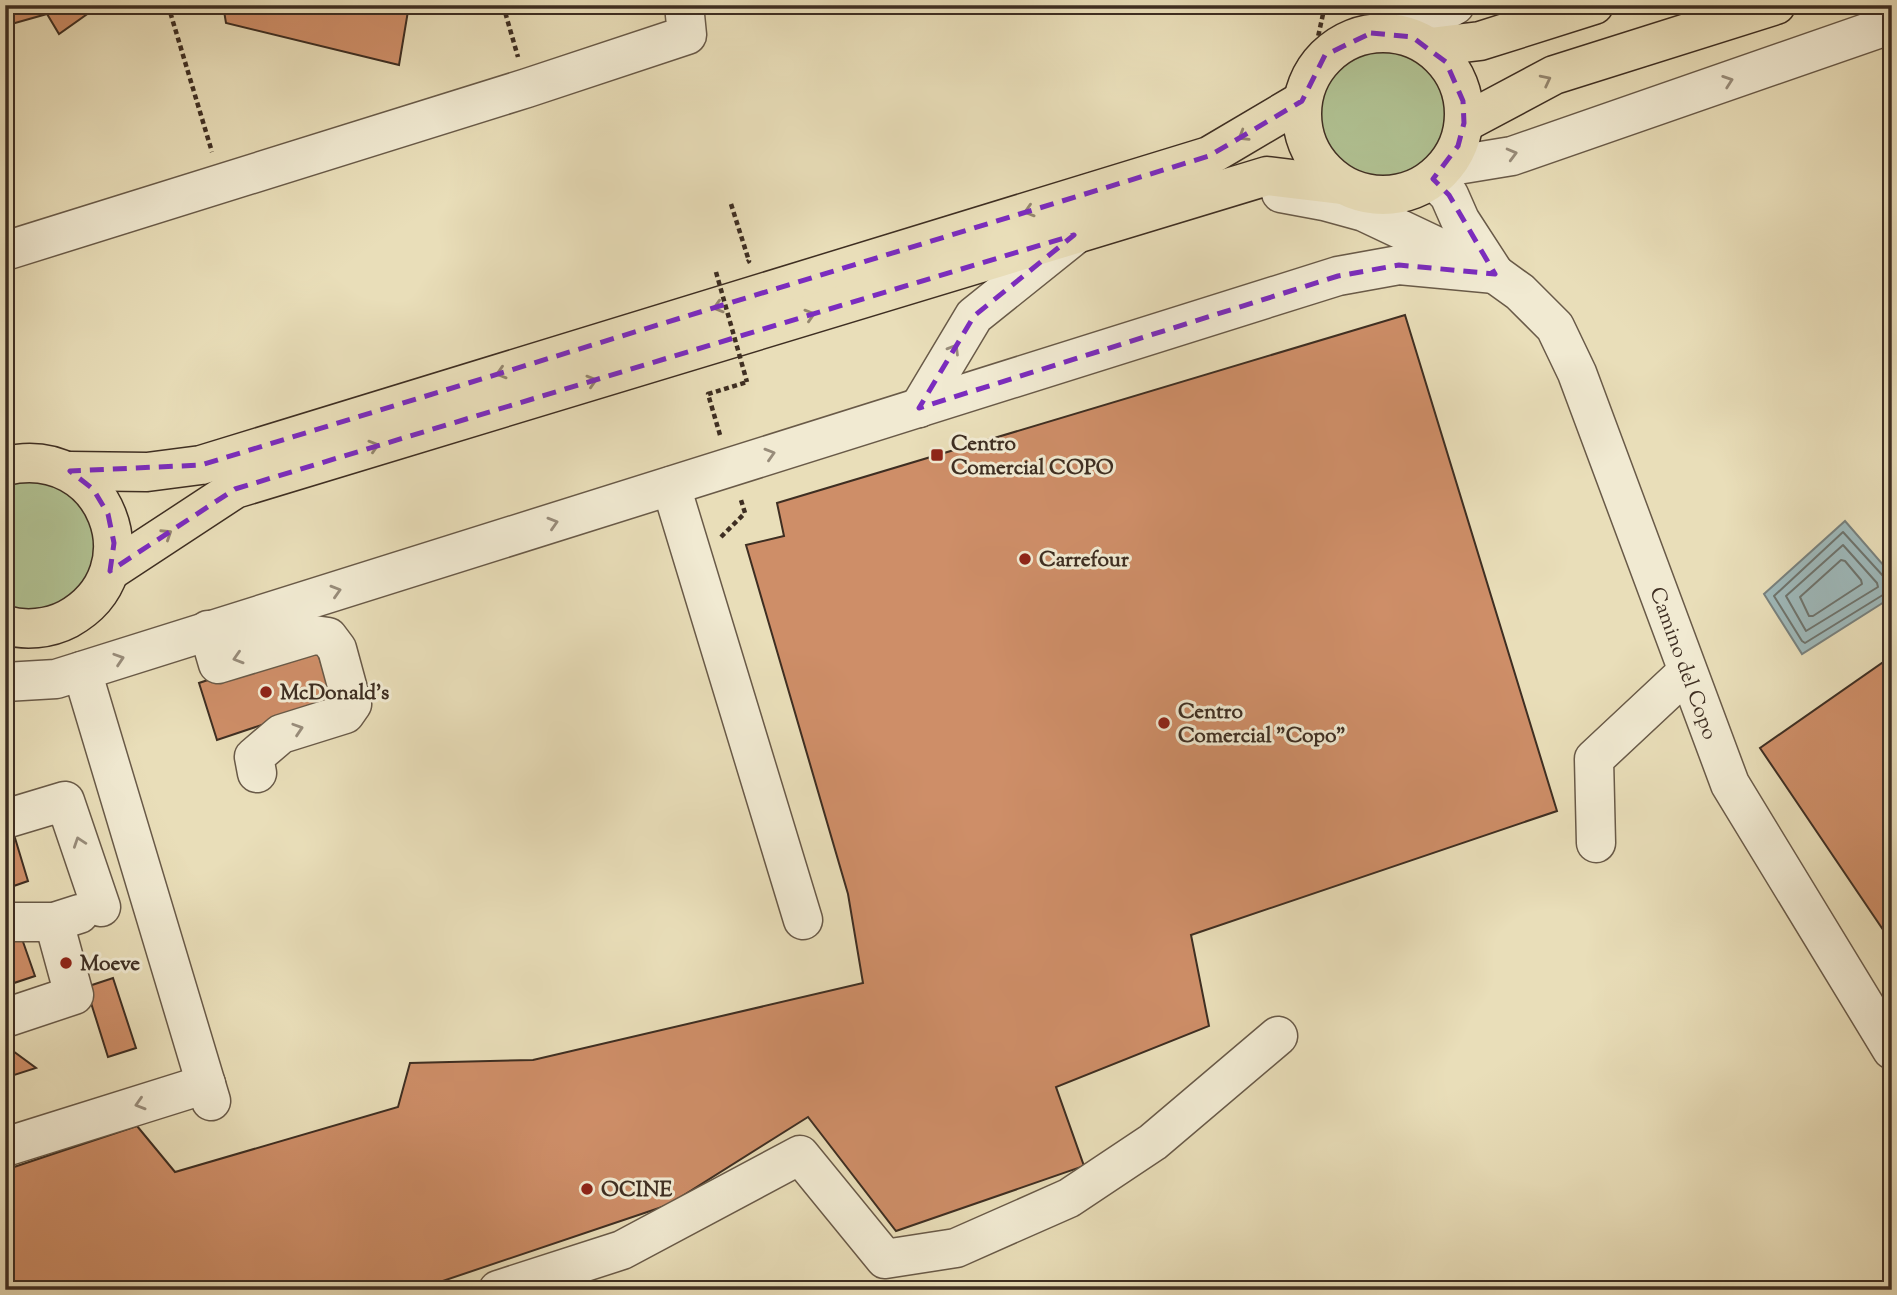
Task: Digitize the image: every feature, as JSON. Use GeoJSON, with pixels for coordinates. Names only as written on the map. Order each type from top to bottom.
{"type":"FeatureCollection","features":[{"type":"Feature","properties":{"kind":"main road"},"geometry":{"type":"LineString","coordinates":[[1341,185],[1322,169],[1308,149],[1302,125],[1306,88],[1325,55],[1347,40],[1371,33],[1416,41],[1480,41],[1594,5]]}},
{"type":"Feature","properties":{"kind":"main road"},"geometry":{"type":"LineString","coordinates":[[1464,123],[1554,75],[1776,5]]}},
{"type":"Feature","properties":{"kind":"main road"},"geometry":{"type":"LineString","coordinates":[[110,571],[235,489],[1267,176],[1341,185],[1363,194],[1388,196],[1411,191],[1439,173],[1458,146],[1464,123],[1463,102],[1457,80],[1446,62],[1416,41]]}},
{"type":"Feature","properties":{"kind":"main road"},"geometry":{"type":"LineString","coordinates":[[5,466],[23,462],[47,463],[70,471],[148,472],[201,465],[1209,156],[1306,88]]}},
{"type":"Feature","properties":{"kind":"main road"},"geometry":{"type":"LineString","coordinates":[[5,625],[33,629],[58,624],[80,612],[98,594],[110,571],[114,542],[108,514],[93,489],[70,471]]}},
{"type":"Feature","properties":{"kind":"street"},"geometry":{"type":"LineString","coordinates":[[5,251],[527,88],[687,35],[684,5]]}},
{"type":"Feature","properties":{"kind":"street"},"geometry":{"type":"LineString","coordinates":[[1416,41],[1455,5]]}},
{"type":"Feature","properties":{"kind":"street"},"geometry":{"type":"LineString","coordinates":[[1495,274],[1460,220],[1439,173],[1511,156],[1892,24]]}},
{"type":"Feature","properties":{"kind":"street"},"geometry":{"type":"LineString","coordinates":[[1215,192],[1274,191],[1364,212],[1495,274]]}},
{"type":"Feature","properties":{"kind":"street"},"geometry":{"type":"LineString","coordinates":[[1388,196],[1406,233]]}},
{"type":"Feature","properties":{"kind":"street"},"geometry":{"type":"LineString","coordinates":[[919,408],[974,316],[1075,234]]}},
{"type":"Feature","properties":{"kind":"street"},"geometry":{"type":"LineString","coordinates":[[5,682],[56,679],[208,629],[1338,276],[1399,265],[1495,274]]}},
{"type":"Feature","properties":{"kind":"street","name":"Camino del Copo"},"geometry":{"type":"LineString","coordinates":[[1495,274],[1520,292],[1555,327],[1577,373],[1730,784],[1892,1050]]}},
{"type":"Feature","properties":{"kind":"street"},"geometry":{"type":"LineString","coordinates":[[671,486],[803,920]]}},
{"type":"Feature","properties":{"kind":"street"},"geometry":{"type":"LineString","coordinates":[[208,629],[218,664],[314,635],[328,637],[337,649],[352,704],[345,714],[281,734],[254,757],[257,773]]}},
{"type":"Feature","properties":{"kind":"street"},"geometry":{"type":"LineString","coordinates":[[5,1147],[208,1093],[82,671]]}},
{"type":"Feature","properties":{"kind":"street"},"geometry":{"type":"LineString","coordinates":[[1596,843],[1594,759],[1687,672]]}},
{"type":"Feature","properties":{"kind":"street"},"geometry":{"type":"LineString","coordinates":[[5,819],[65,801],[101,907]]}},
{"type":"Feature","properties":{"kind":"street"},"geometry":{"type":"LineString","coordinates":[[5,922],[54,922],[147,892]]}},
{"type":"Feature","properties":{"kind":"street"},"geometry":{"type":"LineString","coordinates":[[5,1018],[74,995],[54,922]]}},
{"type":"Feature","properties":{"kind":"street"},"geometry":{"type":"LineString","coordinates":[[498,1290],[622,1250],[800,1155],[885,1259],[956,1248],[1069,1198],[1153,1142],[1278,1035]]}},
{"type":"Feature","properties":{"kind":"path"},"geometry":{"type":"LineString","coordinates":[[168,5],[222,183]]}},
{"type":"Feature","properties":{"kind":"path"},"geometry":{"type":"LineString","coordinates":[[503,5],[527,88]]}},
{"type":"Feature","properties":{"kind":"path"},"geometry":{"type":"LineString","coordinates":[[1306,88],[1325,5]]}},
{"type":"Feature","properties":{"kind":"path"},"geometry":{"type":"LineString","coordinates":[[731,204],[749,261]]}},
{"type":"Feature","properties":{"kind":"path"},"geometry":{"type":"LineString","coordinates":[[716,272],[747,382],[708,394],[717,425]]}},
{"type":"Feature","properties":{"kind":"highlighted area"},"geometry":{"type":"Polygon","coordinates":[[[1371,33],[1412,37],[1446,62],[1463,101],[1464,123],[1458,146],[1433,179],[1449,195],[1495,274],[1399,265],[1338,276],[919,408],[974,316],[1074,235],[235,489],[110,571],[114,543],[108,514],[93,489],[70,471],[201,465],[1209,156],[1302,101],[1325,55],[1371,33]]]}},
{"type":"Feature","properties":{"kind":"green space"},"geometry":{"type":"Polygon","coordinates":[[[1380,42],[1407,48],[1430,63],[1445,86],[1451,113],[1445,140],[1430,163],[1407,178],[1380,184],[1353,178],[1330,163],[1315,140],[1309,113],[1315,86],[1330,63],[1353,48],[1380,42]]]}},
{"type":"Feature","properties":{"kind":"green space"},"geometry":{"type":"Polygon","coordinates":[[[29,475],[71,488],[97,523],[96,571],[65,607],[5,611],[5,480],[29,475]]]}},
{"type":"Feature","properties":{"kind":"water"},"geometry":{"type":"Polygon","coordinates":[[[1845,521],[1892,575],[1892,597],[1802,654],[1764,594],[1845,521]]]}},
{"type":"Feature","properties":{"kind":"building"},"geometry":{"type":"Polygon","coordinates":[[[5,5],[100,5],[59,34],[47,14],[8,25],[5,5]]]}},
{"type":"Feature","properties":{"kind":"building"},"geometry":{"type":"Polygon","coordinates":[[[223,5],[409,5],[399,65],[226,23],[223,5]]]}},
{"type":"Feature","properties":{"kind":"building","name":"Centro Comercial \"Copo\""},"geometry":{"type":"Polygon","coordinates":[[[1405,315],[1557,811],[1191,935],[1209,1026],[1056,1087],[1084,1166],[896,1231],[808,1117],[668,1205],[416,1290],[5,1290],[5,1170],[137,1126],[175,1172],[398,1107],[410,1063],[533,1060],[863,983],[848,894],[746,545],[784,536],[777,503],[1405,315]]]}},
{"type":"Feature","properties":{"kind":"building","name":"McDonald's"},"geometry":{"type":"Polygon","coordinates":[[[315,644],[333,701],[217,740],[199,683],[315,644]]]}},
{"type":"Feature","properties":{"kind":"building"},"geometry":{"type":"Polygon","coordinates":[[[1892,656],[1892,943],[1760,748],[1892,656]]]}},
{"type":"Feature","properties":{"kind":"building"},"geometry":{"type":"Polygon","coordinates":[[[15,838],[28,881],[5,889],[5,841],[15,838]]]}},
{"type":"Feature","properties":{"kind":"building"},"geometry":{"type":"Polygon","coordinates":[[[21,936],[35,976],[5,986],[5,941],[21,936]]]}},
{"type":"Feature","properties":{"kind":"building"},"geometry":{"type":"Polygon","coordinates":[[[113,978],[136,1048],[108,1057],[86,987],[113,978]]]}},
{"type":"Feature","properties":{"kind":"building"},"geometry":{"type":"Polygon","coordinates":[[[13,1051],[36,1068],[5,1078],[5,1054],[13,1051]]]}},
{"type":"Feature","properties":{"kind":"place","name":"Centro Comercial COPO"},"geometry":{"type":"Point","coordinates":[937,455]}},
{"type":"Feature","properties":{"kind":"place","name":"Carrefour"},"geometry":{"type":"Point","coordinates":[1025,559]}},
{"type":"Feature","properties":{"kind":"place","name":"McDonald's"},"geometry":{"type":"Point","coordinates":[266,692]}},
{"type":"Feature","properties":{"kind":"place","name":"Centro Comercial \"Copo\""},"geometry":{"type":"Point","coordinates":[1164,723]}},
{"type":"Feature","properties":{"kind":"place","name":"Moeve"},"geometry":{"type":"Point","coordinates":[66,963]}},
{"type":"Feature","properties":{"kind":"place","name":"OCINE"},"geometry":{"type":"Point","coordinates":[587,1189]}}]}
